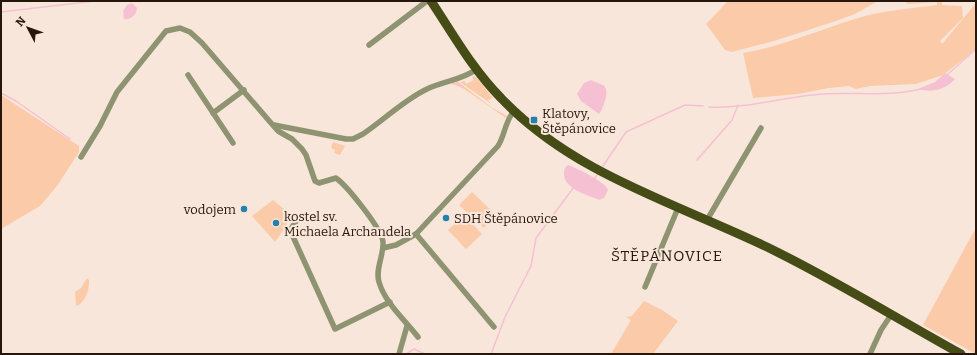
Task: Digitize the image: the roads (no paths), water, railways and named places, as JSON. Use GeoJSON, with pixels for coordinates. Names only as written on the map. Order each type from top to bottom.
{"type":"FeatureCollection","features":[{"type":"Feature","properties":{"kind":"main road"},"geometry":{"type":"LineString","coordinates":[[430,1],[477,70],[493,90],[514,111],[553,141],[589,164],[626,184],[788,257],[961,354]]}},
{"type":"Feature","properties":{"kind":"street"},"geometry":{"type":"LineString","coordinates":[[369,45],[427,1]]}},
{"type":"Feature","properties":{"kind":"street"},"geometry":{"type":"LineString","coordinates":[[80,157],[100,126],[117,92],[166,31],[180,28],[190,32],[202,42],[278,131],[292,139],[302,150],[316,182],[319,183],[334,178],[338,179],[377,229],[383,241],[378,279],[390,302],[407,326],[418,337]]}},
{"type":"Feature","properties":{"kind":"street"},"geometry":{"type":"LineString","coordinates":[[274,126],[346,139],[353,138],[363,134],[420,92],[438,84],[465,77],[477,70]]}},
{"type":"Feature","properties":{"kind":"street"},"geometry":{"type":"LineString","coordinates":[[188,75],[233,143]]}},
{"type":"Feature","properties":{"kind":"street"},"geometry":{"type":"LineString","coordinates":[[213,113],[244,90]]}},
{"type":"Feature","properties":{"kind":"street"},"geometry":{"type":"LineString","coordinates":[[383,248],[396,245],[416,234],[498,146],[504,135],[509,117],[514,111]]}},
{"type":"Feature","properties":{"kind":"street"},"geometry":{"type":"LineString","coordinates":[[707,220],[761,128]]}},
{"type":"Feature","properties":{"kind":"street"},"geometry":{"type":"LineString","coordinates":[[645,287],[678,208]]}},
{"type":"Feature","properties":{"kind":"street"},"geometry":{"type":"LineString","coordinates":[[297,220],[291,230],[335,328],[390,302]]}},
{"type":"Feature","properties":{"kind":"street"},"geometry":{"type":"LineString","coordinates":[[416,234],[494,327]]}},
{"type":"Feature","properties":{"kind":"street"},"geometry":{"type":"LineString","coordinates":[[870,354],[891,315]]}},
{"type":"Feature","properties":{"kind":"street"},"geometry":{"type":"LineString","coordinates":[[399,354],[407,326]]}},
{"type":"Feature","properties":{"kind":"waterway"},"geometry":{"type":"LineString","coordinates":[[1,12],[95,1]]}},
{"type":"Feature","properties":{"kind":"waterway"},"geometry":{"type":"LineString","coordinates":[[948,74],[976,49]]}},
{"type":"Feature","properties":{"kind":"waterway"},"geometry":{"type":"LineString","coordinates":[[452,83],[463,87]]}},
{"type":"Feature","properties":{"kind":"waterway"},"geometry":{"type":"LineString","coordinates":[[709,107],[738,106],[810,95],[885,94],[921,89]]}},
{"type":"Feature","properties":{"kind":"waterway"},"geometry":{"type":"LineString","coordinates":[[1,93],[16,101],[70,139]]}},
{"type":"Feature","properties":{"kind":"waterway"},"geometry":{"type":"LineString","coordinates":[[603,166],[626,132],[685,105],[703,106]]}},
{"type":"Feature","properties":{"kind":"waterway"},"geometry":{"type":"LineString","coordinates":[[697,160],[732,120],[738,105]]}},
{"type":"Feature","properties":{"kind":"waterway"},"geometry":{"type":"LineString","coordinates":[[594,179],[597,175]]}},
{"type":"Feature","properties":{"kind":"waterway"},"geometry":{"type":"LineString","coordinates":[[491,354],[505,317],[531,266],[536,238],[574,187]]}},
{"type":"Feature","properties":{"kind":"waterway"},"geometry":{"type":"LineString","coordinates":[[406,354],[414,349],[425,354]]}},
{"type":"Feature","properties":{"kind":"place","name":"Klatovy, Štěpánovice"},"geometry":{"type":"Point","coordinates":[534,120]}},
{"type":"Feature","properties":{"kind":"place","name":"vodojem"},"geometry":{"type":"Point","coordinates":[244,209]}},
{"type":"Feature","properties":{"kind":"place","name":"SDH Štěpánovice"},"geometry":{"type":"Point","coordinates":[446,218]}},
{"type":"Feature","properties":{"kind":"place","name":"kostel sv. Michaela Archandela"},"geometry":{"type":"Point","coordinates":[276,223]}},
{"type":"Feature","properties":{"kind":"district","name":"ŠTĚPÁNOVICE"},"geometry":{"type":"Point","coordinates":[667,256]}}]}
